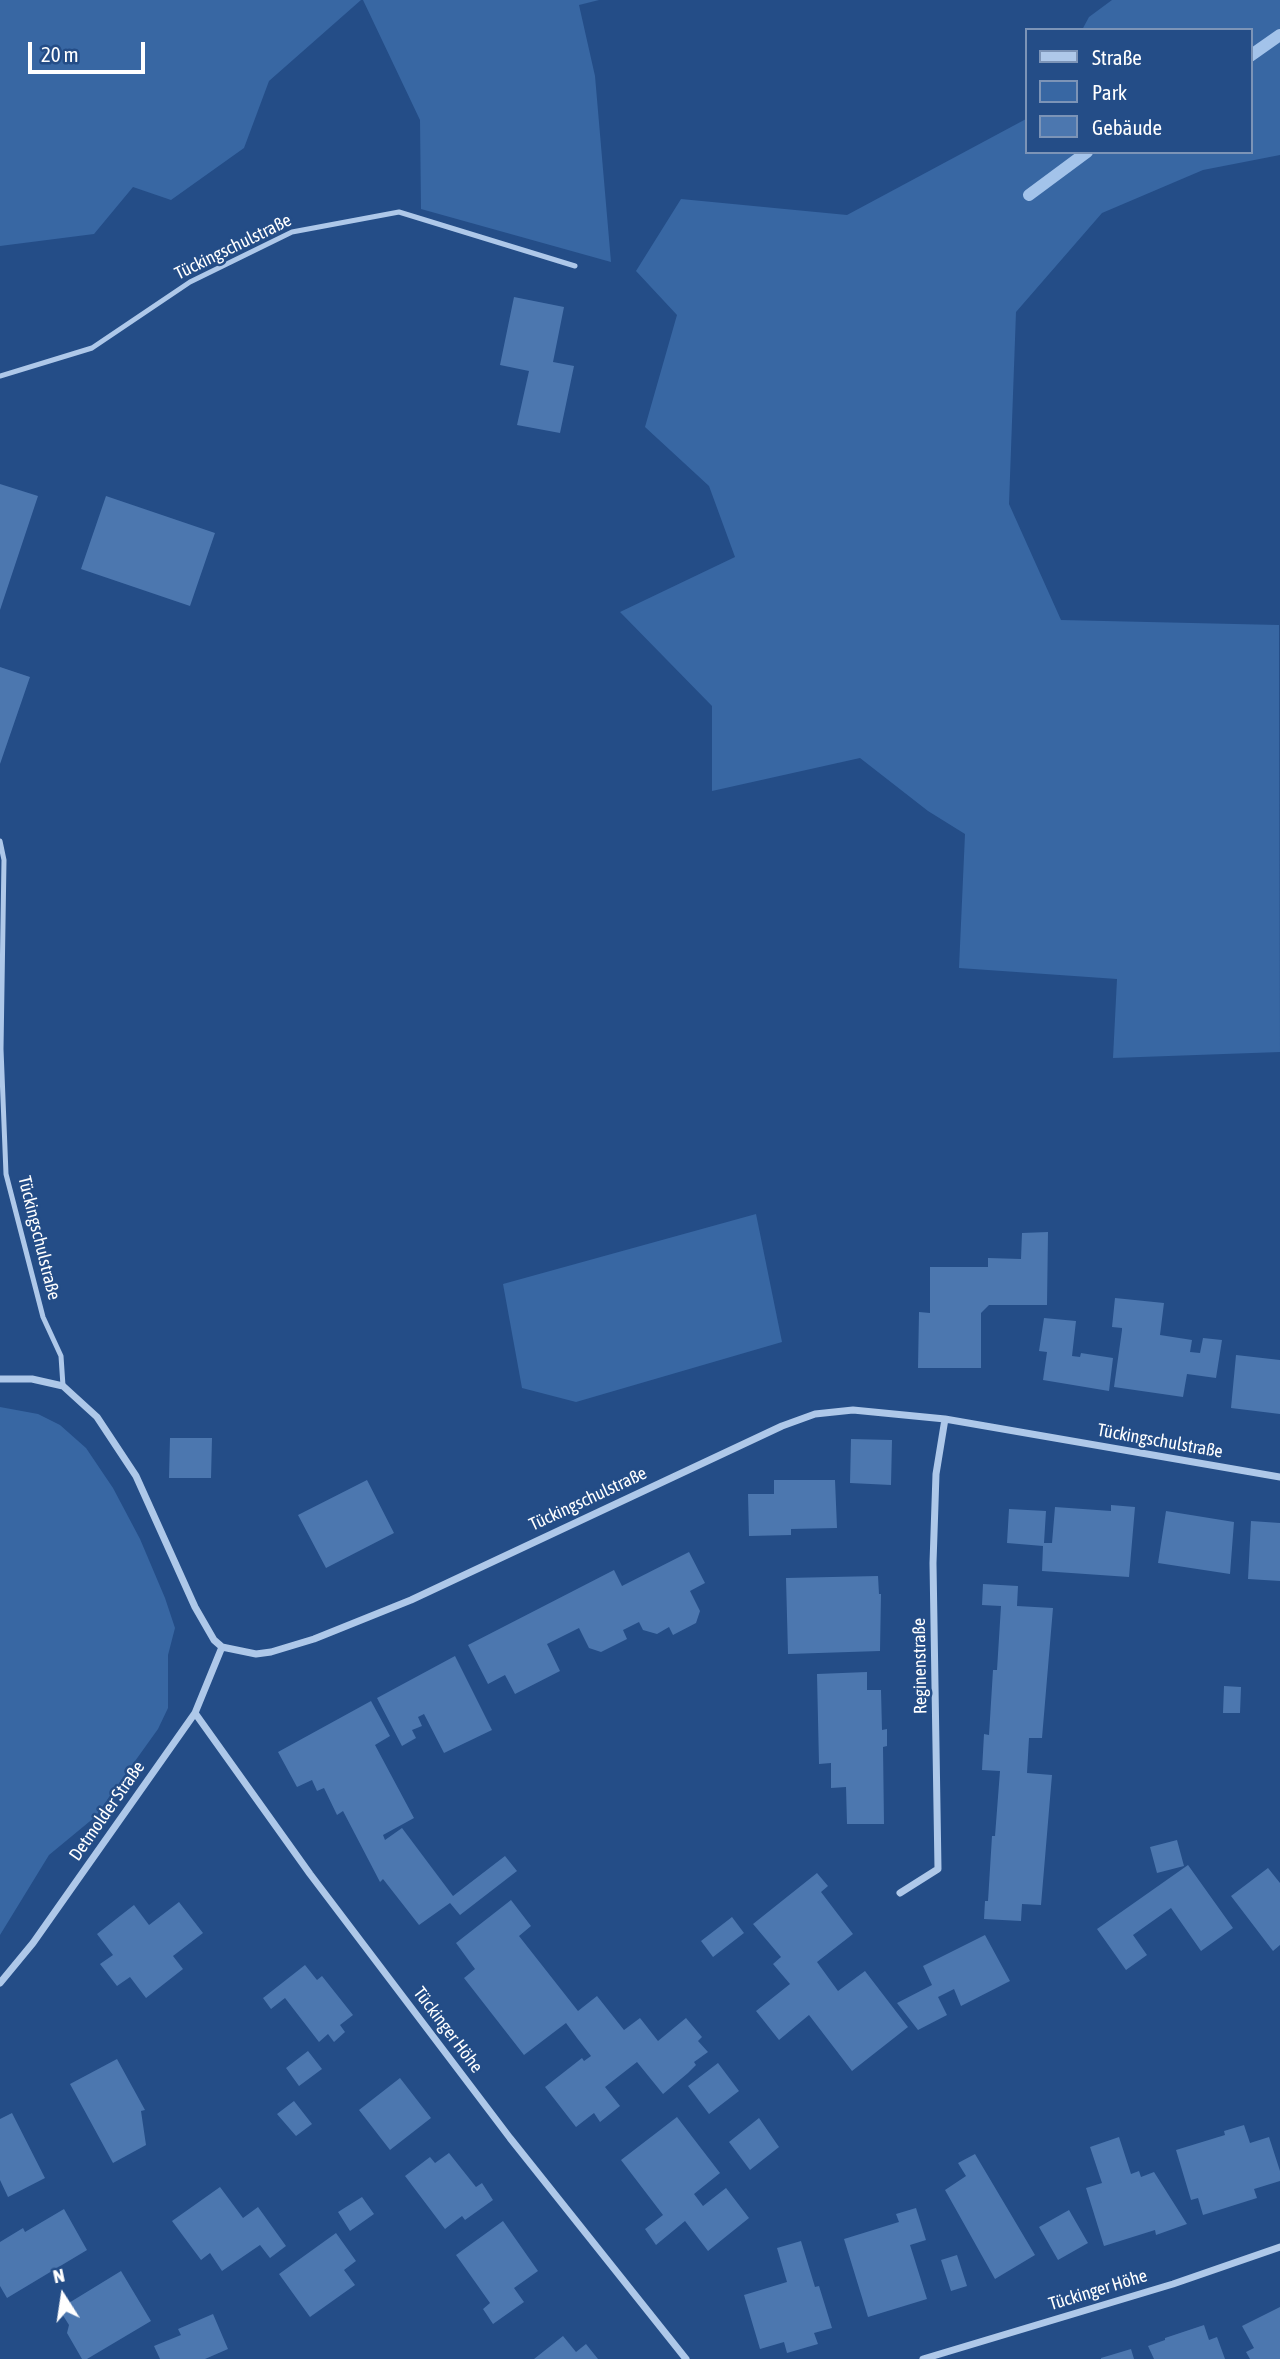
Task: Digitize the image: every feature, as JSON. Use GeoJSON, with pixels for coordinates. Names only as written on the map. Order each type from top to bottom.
{"type":"FeatureCollection","features":[{"type":"Feature","properties":{"kind":"street"},"geometry":{"type":"LineString","coordinates":[[0,1379],[32,1379],[63,1386],[97,1416],[136,1476],[195,1607],[214,1640],[222,1647]]}},
{"type":"Feature","properties":{"kind":"street","name":"Tückingschulstraße"},"geometry":{"type":"LineString","coordinates":[[222,1647],[256,1654],[271,1653],[314,1639],[411,1600],[782,1426],[815,1414],[853,1410],[946,1419],[1280,1478]]}},
{"type":"Feature","properties":{"kind":"street","name":"Reginenstraße"},"geometry":{"type":"LineString","coordinates":[[900,1893],[938,1869],[933,1563],[936,1474],[946,1419]]}},
{"type":"Feature","properties":{"kind":"street","name":"Detmolder Straße"},"geometry":{"type":"LineString","coordinates":[[0,1983],[41,1932],[195,1713],[222,1647]]}},
{"type":"Feature","properties":{"kind":"street","name":"Tückinger Höhe"},"geometry":{"type":"LineString","coordinates":[[195,1713],[310,1874],[485,2105],[686,2359]]}},
{"type":"Feature","properties":{"kind":"street","name":"Tückinger Höhe"},"geometry":{"type":"LineString","coordinates":[[923,2359],[1173,2284],[1280,2247]]}},
{"type":"Feature","properties":{"kind":"lane","name":"Tückingschulstraße"},"geometry":{"type":"LineString","coordinates":[[0,376],[93,348],[190,282],[292,232],[398,212],[575,266]]}},
{"type":"Feature","properties":{"kind":"lane","name":"Tückingschulstraße"},"geometry":{"type":"LineString","coordinates":[[0,841],[5,860],[1,1049],[6,1174],[43,1317],[61,1356],[63,1386]]}},
{"type":"Feature","properties":{"kind":"green space"},"geometry":{"type":"Polygon","coordinates":[[[0,0],[361,0],[269,81],[244,148],[171,200],[133,187],[94,234],[0,246],[0,0]]]}},
{"type":"Feature","properties":{"kind":"green space"},"geometry":{"type":"Polygon","coordinates":[[[363,0],[599,0],[579,5],[595,76],[611,262],[421,209],[420,120],[363,0]]]}},
{"type":"Feature","properties":{"kind":"green space"},"geometry":{"type":"Polygon","coordinates":[[[1112,0],[1280,0],[1280,155],[1203,170],[1102,213],[1016,312],[1009,504],[1061,620],[1279,625],[1280,1052],[1113,1058],[1117,979],[959,968],[965,834],[928,811],[860,758],[712,791],[712,706],[620,612],[735,557],[709,486],[645,427],[677,315],[636,271],[681,199],[847,215],[1024,120],[1024,154],[1252,154],[1252,28],[1083,28],[1089,17],[1112,0]]]}},
{"type":"Feature","properties":{"kind":"green space"},"geometry":{"type":"Polygon","coordinates":[[[756,1214],[782,1342],[576,1402],[522,1388],[503,1284],[756,1214]]]}},
{"type":"Feature","properties":{"kind":"green space"},"geometry":{"type":"Polygon","coordinates":[[[0,1407],[38,1414],[60,1425],[86,1448],[113,1488],[140,1539],[175,1628],[168,1655],[168,1708],[158,1729],[95,1817],[49,1855],[0,1935],[0,1407]]]}},
{"type":"Feature","properties":{"kind":"building"},"geometry":{"type":"Polygon","coordinates":[[[514,297],[564,307],[553,362],[574,366],[560,433],[517,425],[529,371],[500,365],[514,297]]]}},
{"type":"Feature","properties":{"kind":"building"},"geometry":{"type":"Polygon","coordinates":[[[0,484],[38,496],[0,610],[0,484]]]}},
{"type":"Feature","properties":{"kind":"building"},"geometry":{"type":"Polygon","coordinates":[[[106,496],[215,533],[190,606],[81,569],[106,496]]]}},
{"type":"Feature","properties":{"kind":"building"},"geometry":{"type":"Polygon","coordinates":[[[0,667],[30,677],[0,764],[0,667]]]}},
{"type":"Feature","properties":{"kind":"building"},"geometry":{"type":"Polygon","coordinates":[[[1048,1232],[1047,1305],[989,1305],[981,1313],[981,1368],[918,1368],[919,1312],[930,1313],[930,1267],[988,1267],[988,1258],[1021,1259],[1022,1233],[1048,1232]]]}},
{"type":"Feature","properties":{"kind":"building"},"geometry":{"type":"Polygon","coordinates":[[[1115,1298],[1164,1303],[1160,1335],[1192,1340],[1190,1352],[1200,1353],[1203,1338],[1222,1340],[1216,1378],[1187,1374],[1183,1397],[1114,1387],[1122,1330],[1112,1327],[1115,1298]]]}},
{"type":"Feature","properties":{"kind":"building"},"geometry":{"type":"Polygon","coordinates":[[[1044,1318],[1076,1321],[1072,1356],[1080,1357],[1081,1353],[1113,1358],[1109,1391],[1043,1380],[1047,1352],[1039,1351],[1044,1318]]]}},
{"type":"Feature","properties":{"kind":"building"},"geometry":{"type":"Polygon","coordinates":[[[1236,1355],[1280,1360],[1280,1414],[1231,1408],[1236,1355]]]}},
{"type":"Feature","properties":{"kind":"building"},"geometry":{"type":"Polygon","coordinates":[[[170,1438],[212,1438],[211,1478],[169,1478],[170,1438]]]}},
{"type":"Feature","properties":{"kind":"building"},"geometry":{"type":"Polygon","coordinates":[[[851,1439],[892,1440],[891,1485],[850,1483],[851,1439]]]}},
{"type":"Feature","properties":{"kind":"building"},"geometry":{"type":"Polygon","coordinates":[[[367,1480],[394,1533],[326,1568],[298,1515],[367,1480]]]}},
{"type":"Feature","properties":{"kind":"building"},"geometry":{"type":"Polygon","coordinates":[[[774,1480],[835,1480],[837,1528],[791,1529],[791,1535],[749,1536],[748,1494],[774,1494],[774,1480]]]}},
{"type":"Feature","properties":{"kind":"building"},"geometry":{"type":"Polygon","coordinates":[[[1111,1505],[1135,1507],[1129,1577],[1042,1571],[1043,1546],[1007,1543],[1009,1509],[1046,1511],[1044,1543],[1052,1543],[1055,1507],[1111,1511],[1111,1505]]]}},
{"type":"Feature","properties":{"kind":"building"},"geometry":{"type":"Polygon","coordinates":[[[1166,1511],[1234,1522],[1230,1574],[1158,1563],[1166,1511]]]}},
{"type":"Feature","properties":{"kind":"building"},"geometry":{"type":"Polygon","coordinates":[[[1251,1521],[1280,1523],[1280,1581],[1248,1579],[1251,1521]]]}},
{"type":"Feature","properties":{"kind":"building"},"geometry":{"type":"Polygon","coordinates":[[[689,1552],[705,1583],[690,1591],[700,1611],[696,1623],[673,1635],[669,1627],[657,1634],[643,1630],[639,1622],[623,1630],[627,1639],[601,1652],[589,1648],[579,1628],[547,1644],[560,1671],[515,1694],[505,1675],[488,1684],[468,1645],[614,1570],[622,1586],[689,1552]]]}},
{"type":"Feature","properties":{"kind":"building"},"geometry":{"type":"Polygon","coordinates":[[[878,1576],[881,1594],[880,1651],[788,1654],[786,1578],[878,1576]]]}},
{"type":"Feature","properties":{"kind":"building"},"geometry":{"type":"Polygon","coordinates":[[[983,1584],[1018,1586],[1017,1606],[1053,1608],[1042,1738],[1029,1738],[1027,1773],[1052,1775],[1041,1905],[1022,1904],[1021,1921],[984,1919],[1000,1771],[982,1770],[984,1734],[989,1735],[993,1670],[997,1670],[1001,1606],[982,1605],[983,1584]]]}},
{"type":"Feature","properties":{"kind":"building"},"geometry":{"type":"Polygon","coordinates":[[[455,1656],[492,1730],[444,1753],[424,1714],[418,1717],[422,1726],[412,1730],[416,1738],[402,1746],[377,1698],[455,1656]]]}},
{"type":"Feature","properties":{"kind":"building"},"geometry":{"type":"Polygon","coordinates":[[[867,1672],[867,1690],[881,1690],[882,1730],[887,1729],[887,1746],[883,1747],[884,1824],[847,1824],[846,1787],[831,1788],[831,1763],[819,1764],[817,1674],[867,1672]]]}},
{"type":"Feature","properties":{"kind":"building"},"geometry":{"type":"Polygon","coordinates":[[[1224,1686],[1241,1687],[1240,1713],[1223,1713],[1224,1686]]]}},
{"type":"Feature","properties":{"kind":"building"},"geometry":{"type":"Polygon","coordinates":[[[371,1701],[390,1736],[375,1745],[414,1818],[383,1835],[385,1840],[402,1828],[453,1896],[505,1856],[517,1871],[460,1915],[450,1903],[419,1925],[383,1879],[380,1882],[343,1811],[337,1815],[324,1788],[317,1791],[312,1780],[297,1787],[278,1752],[371,1701]]]}},
{"type":"Feature","properties":{"kind":"building"},"geometry":{"type":"Polygon","coordinates":[[[1177,1840],[1184,1866],[1157,1873],[1150,1847],[1177,1840]]]}},
{"type":"Feature","properties":{"kind":"building"},"geometry":{"type":"Polygon","coordinates":[[[1188,1865],[1233,1928],[1201,1951],[1171,1908],[1133,1935],[1147,1955],[1126,1970],[1097,1929],[1188,1865]]]}},
{"type":"Feature","properties":{"kind":"building"},"geometry":{"type":"Polygon","coordinates":[[[1268,1868],[1280,1883],[1280,1945],[1273,1951],[1231,1896],[1268,1868]]]}},
{"type":"Feature","properties":{"kind":"building"},"geometry":{"type":"Polygon","coordinates":[[[817,1873],[828,1886],[821,1892],[853,1934],[817,1962],[838,1991],[865,1971],[908,2027],[852,2071],[809,2015],[779,2040],[756,2011],[790,1984],[773,1964],[781,1957],[753,1924],[817,1873]]]}},
{"type":"Feature","properties":{"kind":"building"},"geometry":{"type":"Polygon","coordinates":[[[511,1900],[531,1926],[519,1936],[578,2011],[597,1996],[624,2030],[640,2018],[658,2041],[686,2018],[702,2037],[698,2041],[708,2052],[694,2062],[696,2065],[663,2094],[637,2062],[605,2087],[620,2106],[600,2122],[594,2113],[576,2127],[545,2087],[582,2058],[584,2061],[591,2056],[566,2023],[524,2055],[464,1978],[475,1969],[456,1943],[511,1900]]]}},
{"type":"Feature","properties":{"kind":"building"},"geometry":{"type":"Polygon","coordinates":[[[179,1902],[203,1933],[173,1956],[183,1969],[146,1998],[130,1977],[117,1986],[100,1964],[113,1955],[97,1934],[134,1905],[149,1925],[179,1902]]]}},
{"type":"Feature","properties":{"kind":"building"},"geometry":{"type":"Polygon","coordinates":[[[732,1917],[744,1933],[713,1957],[701,1941],[732,1917]]]}},
{"type":"Feature","properties":{"kind":"building"},"geometry":{"type":"Polygon","coordinates":[[[985,1935],[1010,1981],[961,2006],[954,1989],[938,1997],[947,2015],[918,2030],[897,2003],[932,1985],[923,1966],[985,1935]]]}},
{"type":"Feature","properties":{"kind":"building"},"geometry":{"type":"Polygon","coordinates":[[[305,1965],[317,1980],[322,1976],[353,2015],[340,2025],[345,2032],[334,2042],[328,2034],[319,2042],[285,1998],[271,2009],[263,1998],[305,1965]]]}},
{"type":"Feature","properties":{"kind":"building"},"geometry":{"type":"Polygon","coordinates":[[[308,2051],[322,2069],[299,2086],[286,2068],[308,2051]]]}},
{"type":"Feature","properties":{"kind":"building"},"geometry":{"type":"Polygon","coordinates":[[[117,2059],[145,2110],[141,2111],[146,2145],[113,2163],[70,2084],[117,2059]]]}},
{"type":"Feature","properties":{"kind":"building"},"geometry":{"type":"Polygon","coordinates":[[[718,2063],[739,2091],[709,2114],[688,2086],[718,2063]]]}},
{"type":"Feature","properties":{"kind":"building"},"geometry":{"type":"Polygon","coordinates":[[[400,2078],[431,2118],[390,2150],[359,2110],[400,2078]]]}},
{"type":"Feature","properties":{"kind":"building"},"geometry":{"type":"Polygon","coordinates":[[[294,2101],[312,2124],[296,2136],[277,2114],[294,2101]]]}},
{"type":"Feature","properties":{"kind":"building"},"geometry":{"type":"Polygon","coordinates":[[[12,2113],[45,2178],[8,2197],[0,2180],[0,2119],[12,2113]]]}},
{"type":"Feature","properties":{"kind":"building"},"geometry":{"type":"Polygon","coordinates":[[[677,2117],[720,2173],[694,2194],[703,2206],[726,2188],[749,2218],[708,2251],[685,2221],[656,2245],[645,2229],[663,2215],[621,2160],[677,2117]]]}},
{"type":"Feature","properties":{"kind":"building"},"geometry":{"type":"Polygon","coordinates":[[[759,2118],[779,2147],[750,2170],[729,2142],[759,2118]]]}},
{"type":"Feature","properties":{"kind":"building"},"geometry":{"type":"Polygon","coordinates":[[[1244,2125],[1250,2143],[1269,2137],[1280,2171],[1280,2181],[1254,2189],[1257,2198],[1203,2215],[1198,2198],[1191,2200],[1176,2150],[1225,2135],[1224,2131],[1244,2125]]]}},
{"type":"Feature","properties":{"kind":"building"},"geometry":{"type":"Polygon","coordinates":[[[1119,2137],[1131,2174],[1139,2171],[1141,2177],[1154,2172],[1187,2224],[1156,2235],[1155,2230],[1104,2246],[1086,2188],[1102,2183],[1090,2147],[1119,2137]]]}},
{"type":"Feature","properties":{"kind":"building"},"geometry":{"type":"Polygon","coordinates":[[[449,2153],[476,2187],[482,2183],[493,2200],[465,2220],[462,2216],[445,2229],[405,2176],[430,2157],[435,2163],[449,2153]]]}},
{"type":"Feature","properties":{"kind":"building"},"geometry":{"type":"Polygon","coordinates":[[[975,2154],[1035,2255],[995,2279],[945,2190],[966,2176],[958,2163],[975,2154]]]}},
{"type":"Feature","properties":{"kind":"building"},"geometry":{"type":"Polygon","coordinates":[[[220,2187],[243,2218],[258,2207],[286,2246],[270,2258],[260,2245],[222,2271],[210,2253],[201,2260],[172,2221],[220,2187]]]}},
{"type":"Feature","properties":{"kind":"building"},"geometry":{"type":"Polygon","coordinates":[[[362,2197],[374,2214],[350,2231],[338,2212],[362,2197]]]}},
{"type":"Feature","properties":{"kind":"building"},"geometry":{"type":"Polygon","coordinates":[[[916,2208],[926,2240],[910,2245],[927,2299],[868,2317],[844,2239],[899,2222],[896,2214],[916,2208]]]}},
{"type":"Feature","properties":{"kind":"building"},"geometry":{"type":"Polygon","coordinates":[[[64,2209],[87,2250],[7,2298],[0,2286],[0,2242],[23,2228],[25,2232],[64,2209]]]}},
{"type":"Feature","properties":{"kind":"building"},"geometry":{"type":"Polygon","coordinates":[[[1069,2210],[1088,2243],[1058,2260],[1039,2227],[1069,2210]]]}},
{"type":"Feature","properties":{"kind":"building"},"geometry":{"type":"Polygon","coordinates":[[[503,2221],[538,2271],[514,2288],[524,2302],[493,2324],[483,2309],[490,2303],[456,2255],[503,2221]]]}},
{"type":"Feature","properties":{"kind":"building"},"geometry":{"type":"Polygon","coordinates":[[[336,2233],[356,2261],[344,2270],[355,2285],[310,2317],[279,2274],[336,2233]]]}},
{"type":"Feature","properties":{"kind":"building"},"geometry":{"type":"Polygon","coordinates":[[[801,2241],[815,2287],[819,2286],[832,2328],[814,2333],[818,2344],[787,2353],[784,2342],[760,2349],[744,2295],[787,2282],[777,2248],[801,2241]]]}},
{"type":"Feature","properties":{"kind":"building"},"geometry":{"type":"Polygon","coordinates":[[[957,2255],[967,2286],[951,2291],[941,2260],[957,2255]]]}},
{"type":"Feature","properties":{"kind":"building"},"geometry":{"type":"Polygon","coordinates":[[[121,2271],[151,2321],[87,2359],[82,2359],[67,2333],[69,2325],[59,2309],[121,2271]]]}},
{"type":"Feature","properties":{"kind":"building"},"geometry":{"type":"Polygon","coordinates":[[[1280,2307],[1280,2359],[1250,2359],[1246,2352],[1254,2348],[1242,2326],[1280,2307]]]}},
{"type":"Feature","properties":{"kind":"building"},"geometry":{"type":"Polygon","coordinates":[[[213,2314],[228,2349],[205,2359],[160,2359],[154,2346],[181,2335],[178,2329],[213,2314]]]}},
{"type":"Feature","properties":{"kind":"building"},"geometry":{"type":"Polygon","coordinates":[[[1204,2325],[1209,2340],[1217,2337],[1225,2359],[1154,2359],[1148,2346],[1204,2325]]]}},
{"type":"Feature","properties":{"kind":"building"},"geometry":{"type":"Polygon","coordinates":[[[563,2336],[576,2352],[586,2344],[598,2359],[534,2359],[563,2336]]]}},
{"type":"Feature","properties":{"kind":"building"},"geometry":{"type":"Polygon","coordinates":[[[1131,2349],[1134,2359],[1101,2359],[1101,2358],[1131,2349]]]}},
{"type":"Feature","properties":{"kind":"waterway"},"geometry":{"type":"LineString","coordinates":[[1252,55],[1280,35]]}},
{"type":"Feature","properties":{"kind":"waterway"},"geometry":{"type":"LineString","coordinates":[[1029,195],[1084,154]]}}]}
